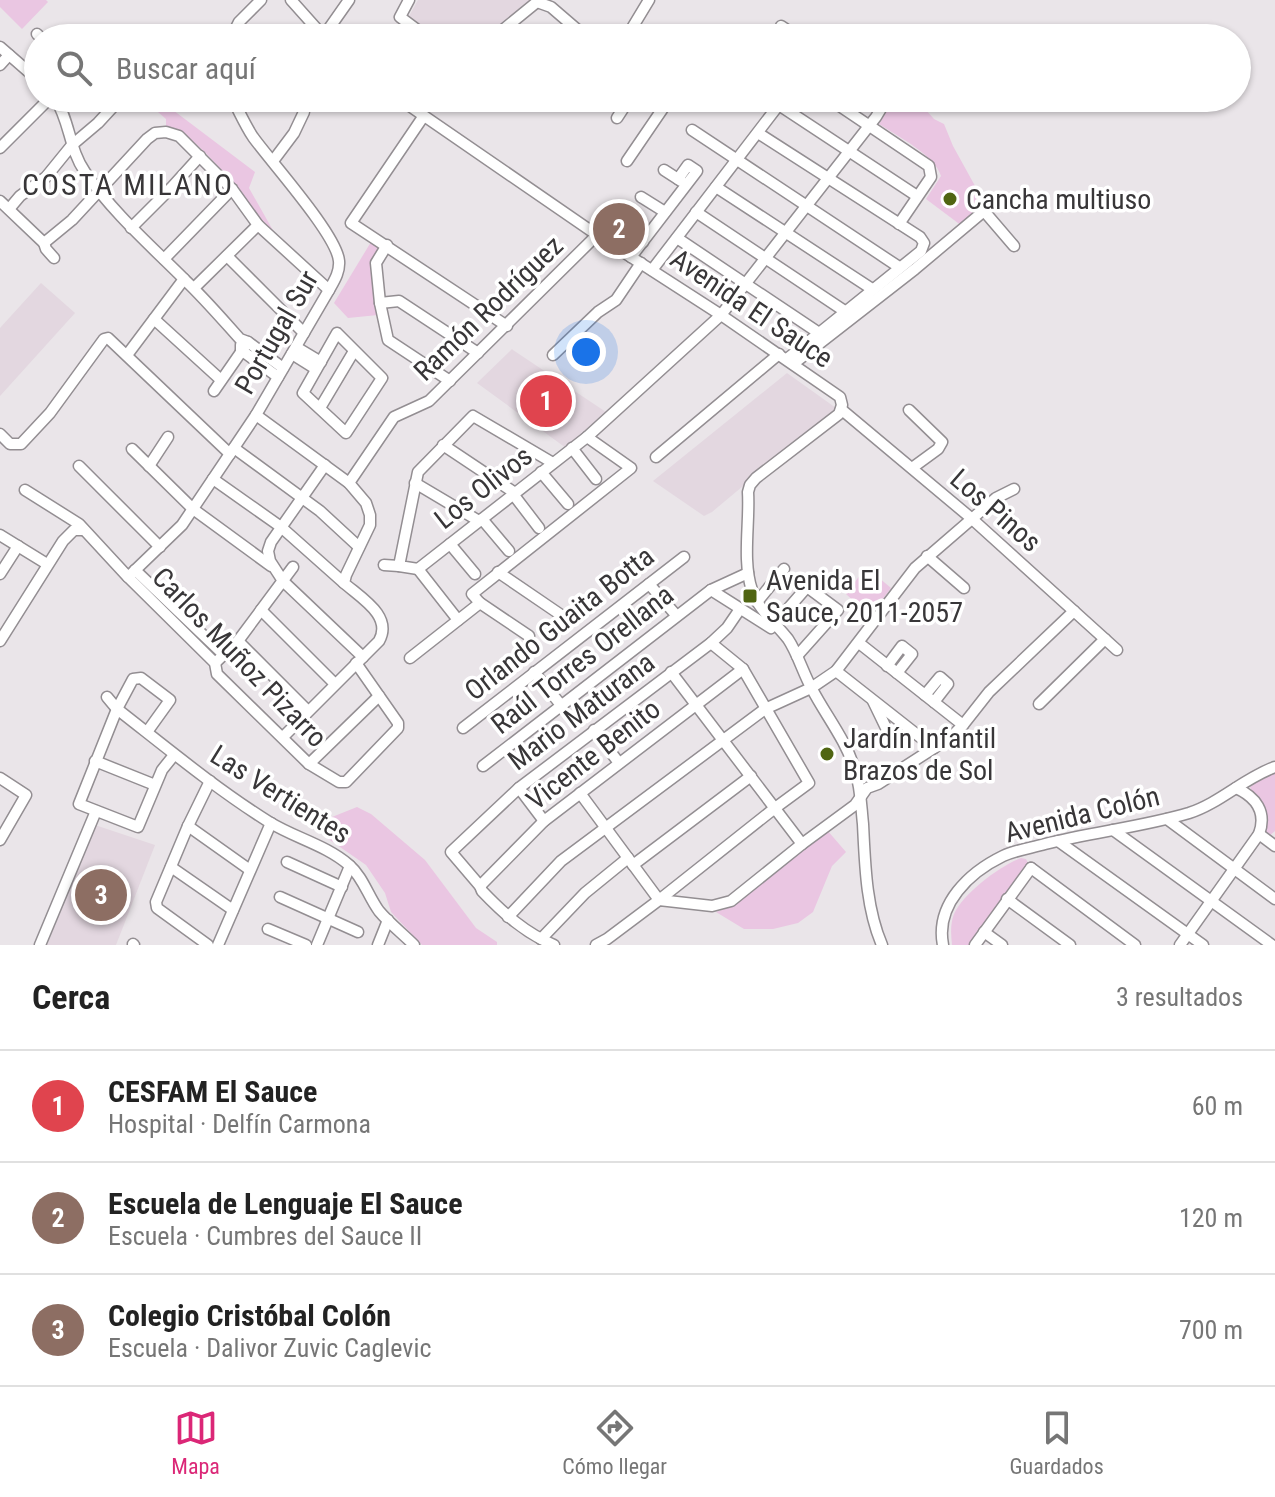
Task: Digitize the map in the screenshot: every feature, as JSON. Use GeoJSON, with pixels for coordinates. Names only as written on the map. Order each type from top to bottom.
{"type":"FeatureCollection","features":[{"type":"Feature","properties":{"kind":"street"},"geometry":{"type":"LineString","coordinates":[[238,24],[261,0]]}},
{"type":"Feature","properties":{"kind":"street"},"geometry":{"type":"LineString","coordinates":[[291,0],[312,24]]}},
{"type":"Feature","properties":{"kind":"street"},"geometry":{"type":"LineString","coordinates":[[333,24],[349,0]]}},
{"type":"Feature","properties":{"kind":"street"},"geometry":{"type":"LineString","coordinates":[[409,0],[400,17],[409,24]]}},
{"type":"Feature","properties":{"kind":"street"},"geometry":{"type":"LineString","coordinates":[[634,24],[649,0]]}},
{"type":"Feature","properties":{"kind":"street"},"geometry":{"type":"LineString","coordinates":[[510,24],[537,2],[551,7],[571,24]]}},
{"type":"Feature","properties":{"kind":"street"},"geometry":{"type":"LineString","coordinates":[[0,47],[24,68]]}},
{"type":"Feature","properties":{"kind":"street"},"geometry":{"type":"LineString","coordinates":[[0,65],[9,55]]}},
{"type":"Feature","properties":{"kind":"street"},"geometry":{"type":"LineString","coordinates":[[0,148],[37,112]]}},
{"type":"Feature","properties":{"kind":"street"},"geometry":{"type":"LineString","coordinates":[[62,112],[83,169],[98,190],[131,228],[194,288],[243,344],[281,373]]}},
{"type":"Feature","properties":{"kind":"street"},"geometry":{"type":"LineString","coordinates":[[54,258],[44,243],[4,205],[46,177],[72,145],[108,112]]}},
{"type":"Feature","properties":{"kind":"street","name":"Portugal Sur"},"geometry":{"type":"LineString","coordinates":[[132,574],[182,525],[193,509],[256,415],[338,270],[336,251],[252,136],[239,112]]}},
{"type":"Feature","properties":{"kind":"street"},"geometry":{"type":"LineString","coordinates":[[273,161],[294,133],[304,112]]}},
{"type":"Feature","properties":{"kind":"street","name":"Avenida El Sauce"},"geometry":{"type":"LineString","coordinates":[[419,112],[597,235],[838,394],[842,402],[839,414],[750,485],[748,573],[757,602],[788,639],[854,766],[861,795],[870,902],[882,945]]}},
{"type":"Feature","properties":{"kind":"street"},"geometry":{"type":"LineString","coordinates":[[617,118],[621,112]]}},
{"type":"Feature","properties":{"kind":"street"},"geometry":{"type":"LineString","coordinates":[[627,161],[660,112]]}},
{"type":"Feature","properties":{"kind":"street"},"geometry":{"type":"LineString","coordinates":[[652,270],[774,112]]}},
{"type":"Feature","properties":{"kind":"street"},"geometry":{"type":"LineString","coordinates":[[796,112],[917,196]]}},
{"type":"Feature","properties":{"kind":"street"},"geometry":{"type":"LineString","coordinates":[[849,112],[927,164],[931,172],[931,177],[899,224]]}},
{"type":"Feature","properties":{"kind":"street","name":"Los Olivos"},"geometry":{"type":"LineString","coordinates":[[418,569],[587,437],[721,315],[878,112]]}},
{"type":"Feature","properties":{"kind":"street"},"geometry":{"type":"LineString","coordinates":[[423,117],[351,223],[507,326]]}},
{"type":"Feature","properties":{"kind":"street"},"geometry":{"type":"LineString","coordinates":[[692,130],[899,267]]}},
{"type":"Feature","properties":{"kind":"street"},"geometry":{"type":"LineString","coordinates":[[44,243],[72,220],[147,139],[155,133],[166,132],[179,136],[200,156],[232,189],[258,225],[329,290]]}},
{"type":"Feature","properties":{"kind":"street"},"geometry":{"type":"LineString","coordinates":[[656,457],[846,312],[921,251],[924,243],[922,238],[758,133]]}},
{"type":"Feature","properties":{"kind":"street"},"geometry":{"type":"LineString","coordinates":[[131,228],[200,156]]}},
{"type":"Feature","properties":{"kind":"street"},"geometry":{"type":"LineString","coordinates":[[553,355],[598,312],[613,302],[643,242],[682,182],[664,170]]}},
{"type":"Feature","properties":{"kind":"street"},"geometry":{"type":"LineString","coordinates":[[716,187],[872,289]]}},
{"type":"Feature","properties":{"kind":"street"},"geometry":{"type":"LineString","coordinates":[[164,259],[232,189]]}},
{"type":"Feature","properties":{"kind":"street"},"geometry":{"type":"LineString","coordinates":[[641,197],[665,212]]}},
{"type":"Feature","properties":{"kind":"street"},"geometry":{"type":"LineString","coordinates":[[786,359],[915,269],[984,211],[1014,246]]}},
{"type":"Feature","properties":{"kind":"street"},"geometry":{"type":"LineString","coordinates":[[696,212],[846,312]]}},
{"type":"Feature","properties":{"kind":"street"},"geometry":{"type":"LineString","coordinates":[[194,288],[258,225]]}},
{"type":"Feature","properties":{"kind":"street"},"geometry":{"type":"LineString","coordinates":[[626,229],[643,242]]}},
{"type":"Feature","properties":{"kind":"street","name":"Ramón Rodríguez"},"geometry":{"type":"LineString","coordinates":[[349,483],[394,417],[429,401],[597,235]]}},
{"type":"Feature","properties":{"kind":"street"},"geometry":{"type":"LineString","coordinates":[[677,238],[819,333]]}},
{"type":"Feature","properties":{"kind":"street"},"geometry":{"type":"LineString","coordinates":[[387,245],[376,263],[388,340],[450,381]]}},
{"type":"Feature","properties":{"kind":"street"},"geometry":{"type":"LineString","coordinates":[[227,256],[304,333]]}},
{"type":"Feature","properties":{"kind":"street"},"geometry":{"type":"LineString","coordinates":[[127,355],[184,279]]}},
{"type":"Feature","properties":{"kind":"street"},"geometry":{"type":"LineString","coordinates":[[380,303],[399,301],[478,353]]}},
{"type":"Feature","properties":{"kind":"street"},"geometry":{"type":"LineString","coordinates":[[154,319],[221,380]]}},
{"type":"Feature","properties":{"kind":"street"},"geometry":{"type":"LineString","coordinates":[[337,333],[354,351],[382,378],[346,433],[303,393],[337,333]]}},
{"type":"Feature","properties":{"kind":"street"},"geometry":{"type":"LineString","coordinates":[[0,434],[10,444],[21,444],[50,413],[104,339],[108,338],[232,451],[320,511],[359,547]]}},
{"type":"Feature","properties":{"kind":"street"},"geometry":{"type":"LineString","coordinates":[[214,391],[243,344]]}},
{"type":"Feature","properties":{"kind":"street"},"geometry":{"type":"LineString","coordinates":[[294,350],[318,366]]}},
{"type":"Feature","properties":{"kind":"street"},"geometry":{"type":"LineString","coordinates":[[320,408],[354,351]]}},
{"type":"Feature","properties":{"kind":"street","name":"Los Pinos"},"geometry":{"type":"LineString","coordinates":[[842,410],[971,518],[1117,650]]}},
{"type":"Feature","properties":{"kind":"street"},"geometry":{"type":"LineString","coordinates":[[909,410],[942,442],[938,449],[912,468]]}},
{"type":"Feature","properties":{"kind":"street"},"geometry":{"type":"LineString","coordinates":[[256,415],[349,483],[366,503],[370,515],[368,530],[344,583]]}},
{"type":"Feature","properties":{"kind":"street"},"geometry":{"type":"LineString","coordinates":[[399,566],[418,472],[473,416],[553,463]]}},
{"type":"Feature","properties":{"kind":"street"},"geometry":{"type":"LineString","coordinates":[[149,466],[168,437]]}},
{"type":"Feature","properties":{"kind":"street"},"geometry":{"type":"LineString","coordinates":[[529,636],[480,603],[472,594],[631,468],[587,437]]}},
{"type":"Feature","properties":{"kind":"street"},"geometry":{"type":"LineString","coordinates":[[443,445],[514,494],[539,528]]}},
{"type":"Feature","properties":{"kind":"street"},"geometry":{"type":"LineString","coordinates":[[572,448],[596,479]]}},
{"type":"Feature","properties":{"kind":"street","name":"Carlos Muñoz Pizarro"},"geometry":{"type":"LineString","coordinates":[[25,490],[79,524],[132,574],[220,659],[217,674],[309,764],[339,782],[346,782],[398,728],[398,723],[360,660],[272,566],[193,509],[132,449]]}},
{"type":"Feature","properties":{"kind":"street"},"geometry":{"type":"LineString","coordinates":[[272,566],[269,546],[325,465]]}},
{"type":"Feature","properties":{"kind":"street"},"geometry":{"type":"LineString","coordinates":[[79,466],[160,547]]}},
{"type":"Feature","properties":{"kind":"street"},"geometry":{"type":"LineString","coordinates":[[541,472],[568,504]]}},
{"type":"Feature","properties":{"kind":"street"},"geometry":{"type":"LineString","coordinates":[[213,479],[281,527],[380,616],[383,624],[381,638],[283,737]]}},
{"type":"Feature","properties":{"kind":"street"},"geometry":{"type":"LineString","coordinates":[[415,483],[481,520],[509,551]]}},
{"type":"Feature","properties":{"kind":"street"},"geometry":{"type":"LineString","coordinates":[[508,917],[561,861],[765,709],[811,688],[836,671],[915,568],[996,498],[1014,489]]}},
{"type":"Feature","properties":{"kind":"street"},"geometry":{"type":"LineString","coordinates":[[0,641],[63,541],[74,530],[84,530]]}},
{"type":"Feature","properties":{"kind":"street"},"geometry":{"type":"LineString","coordinates":[[0,535],[47,564]]}},
{"type":"Feature","properties":{"kind":"street"},"geometry":{"type":"LineString","coordinates":[[450,544],[475,574]]}},
{"type":"Feature","properties":{"kind":"street"},"geometry":{"type":"LineString","coordinates":[[0,573],[18,546]]}},
{"type":"Feature","properties":{"kind":"street"},"geometry":{"type":"LineString","coordinates":[[927,556],[964,588]]}},
{"type":"Feature","properties":{"kind":"street","name":"Orlando Guaita Botta"},"geometry":{"type":"LineString","coordinates":[[463,728],[684,557]]}},
{"type":"Feature","properties":{"kind":"street"},"geometry":{"type":"LineString","coordinates":[[384,565],[418,569],[458,620]]}},
{"type":"Feature","properties":{"kind":"street"},"geometry":{"type":"LineString","coordinates":[[220,659],[238,641],[293,567]]}},
{"type":"Feature","properties":{"kind":"street"},"geometry":{"type":"LineString","coordinates":[[757,602],[784,569]]}},
{"type":"Feature","properties":{"kind":"street"},"geometry":{"type":"LineString","coordinates":[[498,572],[561,615]]}},
{"type":"Feature","properties":{"kind":"street","name":"Raúl Torres Orellana"},"geometry":{"type":"LineString","coordinates":[[483,766],[676,615],[711,590],[748,573]]}},
{"type":"Feature","properties":{"kind":"street"},"geometry":{"type":"LineString","coordinates":[[649,584],[676,615]]}},
{"type":"Feature","properties":{"kind":"street"},"geometry":{"type":"LineString","coordinates":[[774,625],[807,587],[838,610],[797,656]]}},
{"type":"Feature","properties":{"kind":"street","name":"Raúl Torres Orellana"},"geometry":{"type":"LineString","coordinates":[[711,590],[771,628],[774,625]]}},
{"type":"Feature","properties":{"kind":"street"},"geometry":{"type":"LineString","coordinates":[[410,658],[480,603]]}},
{"type":"Feature","properties":{"kind":"street","name":"Mario Maturana"},"geometry":{"type":"LineString","coordinates":[[480,886],[451,852],[519,788],[711,643],[727,628],[740,609]]}},
{"type":"Feature","properties":{"kind":"street"},"geometry":{"type":"LineString","coordinates":[[261,610],[335,684]]}},
{"type":"Feature","properties":{"kind":"street"},"geometry":{"type":"LineString","coordinates":[[580,793],[659,900],[722,905],[735,899],[855,805],[867,788],[951,737],[989,692],[1074,611]]}},
{"type":"Feature","properties":{"kind":"street"},"geometry":{"type":"LineString","coordinates":[[1039,704],[1105,639]]}},
{"type":"Feature","properties":{"kind":"street"},"geometry":{"type":"LineString","coordinates":[[238,641],[308,711]]}},
{"type":"Feature","properties":{"kind":"street"},"geometry":{"type":"LineString","coordinates":[[596,945],[809,783],[743,669],[711,643]]}},
{"type":"Feature","properties":{"kind":"street"},"geometry":{"type":"LineString","coordinates":[[859,643],[963,725]]}},
{"type":"Feature","properties":{"kind":"street","name":"Vicente Benito"},"geometry":{"type":"LineString","coordinates":[[480,886],[544,821],[743,669]]}},
{"type":"Feature","properties":{"kind":"street"},"geometry":{"type":"LineString","coordinates":[[836,671],[934,748]]}},
{"type":"Feature","properties":{"kind":"street"},"geometry":{"type":"LineString","coordinates":[[534,672],[561,705]]}},
{"type":"Feature","properties":{"kind":"street"},"geometry":{"type":"LineString","coordinates":[[671,672],[802,844]]}},
{"type":"Feature","properties":{"kind":"street"},"geometry":{"type":"LineString","coordinates":[[147,732],[170,699],[141,678],[133,679],[117,709],[79,804],[138,827],[162,770],[174,755]]}},
{"type":"Feature","properties":{"kind":"street"},"geometry":{"type":"LineString","coordinates":[[309,764],[379,696]]}},
{"type":"Feature","properties":{"kind":"street","name":"Las Vertientes"},"geometry":{"type":"LineString","coordinates":[[107,697],[117,709],[210,781],[271,823],[331,852],[350,866],[361,878],[380,912],[414,945]]}},
{"type":"Feature","properties":{"kind":"street"},"geometry":{"type":"LineString","coordinates":[[871,698],[884,735],[902,722]]}},
{"type":"Feature","properties":{"kind":"street"},"geometry":{"type":"LineString","coordinates":[[594,730],[619,763]]}},
{"type":"Feature","properties":{"kind":"street"},"geometry":{"type":"LineString","coordinates":[[95,761],[155,785]]}},
{"type":"Feature","properties":{"kind":"street","name":"Avenida Colón"},"geometry":{"type":"LineString","coordinates":[[943,945],[941,926],[949,904],[961,887],[1003,856],[1058,841],[1167,819],[1206,806],[1257,774],[1275,767]]}},
{"type":"Feature","properties":{"kind":"street"},"geometry":{"type":"LineString","coordinates":[[541,939],[585,893],[751,776]]}},
{"type":"Feature","properties":{"kind":"street"},"geometry":{"type":"LineString","coordinates":[[0,778],[26,795],[3,827],[0,840]]}},
{"type":"Feature","properties":{"kind":"street"},"geometry":{"type":"LineString","coordinates":[[208,945],[157,908],[156,902],[210,781]]}},
{"type":"Feature","properties":{"kind":"street"},"geometry":{"type":"LineString","coordinates":[[519,788],[544,821]]}},
{"type":"Feature","properties":{"kind":"street"},"geometry":{"type":"LineString","coordinates":[[1180,945],[1259,834],[1262,822],[1259,807],[1250,796],[1236,788]]}},
{"type":"Feature","properties":{"kind":"street"},"geometry":{"type":"LineString","coordinates":[[40,945],[96,811]]}},
{"type":"Feature","properties":{"kind":"street"},"geometry":{"type":"LineString","coordinates":[[1167,819],[1275,899]]}},
{"type":"Feature","properties":{"kind":"street"},"geometry":{"type":"LineString","coordinates":[[218,945],[271,823]]}},
{"type":"Feature","properties":{"kind":"street"},"geometry":{"type":"LineString","coordinates":[[188,826],[250,870]]}},
{"type":"Feature","properties":{"kind":"street"},"geometry":{"type":"LineString","coordinates":[[1113,830],[1272,945]]}},
{"type":"Feature","properties":{"kind":"street"},"geometry":{"type":"LineString","coordinates":[[1259,834],[1273,841]]}},
{"type":"Feature","properties":{"kind":"street"},"geometry":{"type":"LineString","coordinates":[[1058,841],[1203,945]]}},
{"type":"Feature","properties":{"kind":"street"},"geometry":{"type":"LineString","coordinates":[[1023,849],[1031,868],[1135,945]]}},
{"type":"Feature","properties":{"kind":"street"},"geometry":{"type":"LineString","coordinates":[[287,862],[342,887]]}},
{"type":"Feature","properties":{"kind":"street"},"geometry":{"type":"LineString","coordinates":[[317,945],[350,866]]}},
{"type":"Feature","properties":{"kind":"street"},"geometry":{"type":"LineString","coordinates":[[171,867],[233,910]]}},
{"type":"Feature","properties":{"kind":"street"},"geometry":{"type":"LineString","coordinates":[[975,945],[1031,868]]}},
{"type":"Feature","properties":{"kind":"street"},"geometry":{"type":"LineString","coordinates":[[480,886],[508,917],[554,945]]}},
{"type":"Feature","properties":{"kind":"street"},"geometry":{"type":"LineString","coordinates":[[280,897],[358,932]]}},
{"type":"Feature","properties":{"kind":"street"},"geometry":{"type":"LineString","coordinates":[[1007,899],[1070,945]]}},
{"type":"Feature","properties":{"kind":"street"},"geometry":{"type":"LineString","coordinates":[[378,945],[388,920]]}},
{"type":"Feature","properties":{"kind":"street"},"geometry":{"type":"LineString","coordinates":[[268,929],[306,945]]}},
{"type":"Feature","properties":{"kind":"street"},"geometry":{"type":"LineString","coordinates":[[984,932],[1002,945]]}},
{"type":"Feature","properties":{"kind":"shaded area"},"geometry":{"type":"Polygon","coordinates":[[[0,0],[48,2],[22,29],[0,7],[0,0]]]}},
{"type":"Feature","properties":{"kind":"shaded area"},"geometry":{"type":"Polygon","coordinates":[[[418,0],[531,1],[502,24],[417,24],[408,18],[418,0]]]}},
{"type":"Feature","properties":{"kind":"shaded area"},"geometry":{"type":"Polygon","coordinates":[[[158,112],[176,112],[255,172],[249,188],[275,234],[209,156],[180,132],[166,127],[166,119],[158,112]]]}},
{"type":"Feature","properties":{"kind":"shaded area"},"geometry":{"type":"Polygon","coordinates":[[[886,112],[928,112],[944,124],[985,204],[962,226],[926,199],[941,176],[937,168],[914,147],[879,124],[886,112]]]}},
{"type":"Feature","properties":{"kind":"shaded area"},"geometry":{"type":"Polygon","coordinates":[[[371,242],[381,248],[378,315],[348,318],[334,303],[371,242]]]}},
{"type":"Feature","properties":{"kind":"shaded area"},"geometry":{"type":"Polygon","coordinates":[[[41,283],[75,313],[0,396],[0,328],[41,283]]]}},
{"type":"Feature","properties":{"kind":"shaded area"},"geometry":{"type":"Polygon","coordinates":[[[512,349],[606,412],[566,448],[477,383],[512,349]]]}},
{"type":"Feature","properties":{"kind":"shaded area"},"geometry":{"type":"Polygon","coordinates":[[[787,373],[836,408],[712,512],[704,516],[653,481],[787,373]]]}},
{"type":"Feature","properties":{"kind":"shaded area"},"geometry":{"type":"Polygon","coordinates":[[[866,567],[891,588],[870,616],[846,594],[866,567]]]}},
{"type":"Feature","properties":{"kind":"shaded area"},"geometry":{"type":"Polygon","coordinates":[[[1275,773],[1275,831],[1269,836],[1266,835],[1265,809],[1250,787],[1275,773]]]}},
{"type":"Feature","properties":{"kind":"shaded area"},"geometry":{"type":"Polygon","coordinates":[[[357,807],[371,814],[425,860],[476,928],[497,945],[422,945],[391,912],[385,893],[366,865],[327,838],[322,826],[332,817],[357,807]]]}},
{"type":"Feature","properties":{"kind":"shaded area"},"geometry":{"type":"Polygon","coordinates":[[[95,825],[155,845],[116,945],[47,945],[95,825]]]}},
{"type":"Feature","properties":{"kind":"shaded area"},"geometry":{"type":"Polygon","coordinates":[[[827,830],[846,852],[832,866],[813,912],[798,923],[773,929],[744,929],[716,912],[740,900],[827,830]]]}},
{"type":"Feature","properties":{"kind":"shaded area"},"geometry":{"type":"Polygon","coordinates":[[[1021,858],[1026,859],[1029,865],[973,945],[952,945],[952,922],[958,906],[983,881],[1021,858]]]}},
{"type":"Feature","properties":{"kind":"place","name":"Cancha multiuso"},"geometry":{"type":"Point","coordinates":[950,199]}},
{"type":"Feature","properties":{"kind":"place","name":"Escuela de Lenguaje El Sauce"},"geometry":{"type":"Point","coordinates":[619,229]}},
{"type":"Feature","properties":{"kind":"place","name":"CESFAM El Sauce"},"geometry":{"type":"Point","coordinates":[546,401]}},
{"type":"Feature","properties":{"kind":"place","name":"Avenida El Sauce, 2011-2057"},"geometry":{"type":"Point","coordinates":[750,596]}},
{"type":"Feature","properties":{"kind":"place","name":"Jardín Infantil Brazos de Sol"},"geometry":{"type":"Point","coordinates":[827,754]}},
{"type":"Feature","properties":{"kind":"place","name":"Colegio Cristóbal Colón"},"geometry":{"type":"Point","coordinates":[101,895]}},
{"type":"Feature","properties":{"kind":"district","name":"COSTA MILANO"},"geometry":{"type":"Point","coordinates":[128,185]}}]}
